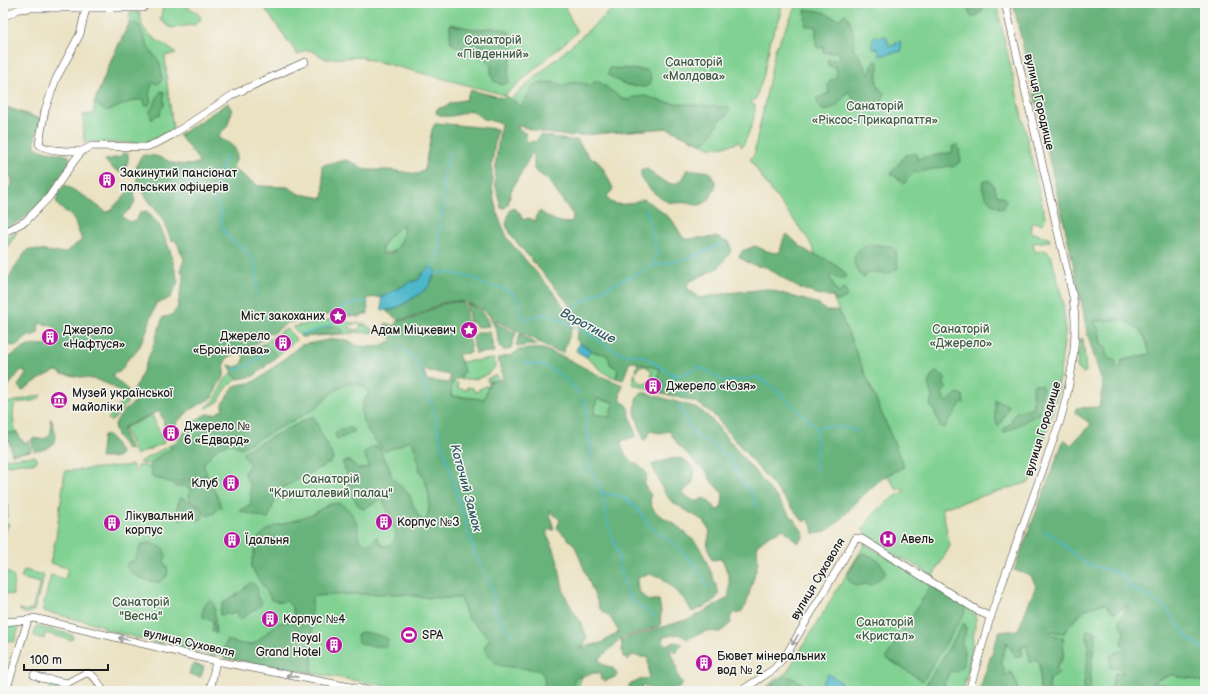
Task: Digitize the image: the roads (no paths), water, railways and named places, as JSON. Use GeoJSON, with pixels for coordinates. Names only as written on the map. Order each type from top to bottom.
{"type":"FeatureCollection","features":[{"type":"Feature","properties":{"kind":"street","name":"вулиця Городище"},"geometry":{"type":"LineString","coordinates":[[969,691],[991,617],[1060,421],[1072,366],[1075,324],[1073,297],[1005,3]]}},
{"type":"Feature","properties":{"kind":"street"},"geometry":{"type":"LineString","coordinates":[[3,17],[19,9],[31,6],[143,8]]}},
{"type":"Feature","properties":{"kind":"street"},"geometry":{"type":"LineString","coordinates":[[82,151],[59,150],[42,147],[39,144],[45,110],[56,79],[80,34],[86,8]]}},
{"type":"Feature","properties":{"kind":"street"},"geometry":{"type":"LineString","coordinates":[[3,233],[26,221],[49,197],[82,151],[92,146],[146,147],[159,142],[234,94],[305,62]]}},
{"type":"Feature","properties":{"kind":"street","name":"вулиця Суховоля"},"geometry":{"type":"LineString","coordinates":[[741,691],[774,669],[786,655],[856,538],[859,538],[980,612],[991,617]]}},
{"type":"Feature","properties":{"kind":"street","name":"вулиця Суховоля"},"geometry":{"type":"LineString","coordinates":[[3,622],[28,620],[34,618],[216,661],[371,691]]}},
{"type":"Feature","properties":{"kind":"street"},"geometry":{"type":"LineString","coordinates":[[6,691],[28,620]]}},
{"type":"Feature","properties":{"kind":"street"},"geometry":{"type":"LineString","coordinates":[[210,691],[216,661]]}},
{"type":"Feature","properties":{"kind":"street"},"geometry":{"type":"LineString","coordinates":[[34,675],[41,678],[67,683],[86,673],[89,673],[94,677],[102,691]]}},
{"type":"Feature","properties":{"kind":"water"},"geometry":{"type":"Polygon","coordinates":[[[886,36],[889,46],[896,45],[895,42],[900,41],[902,51],[880,56],[878,48],[873,49],[872,42],[874,37],[886,36]]]}},
{"type":"Feature","properties":{"kind":"water"},"geometry":{"type":"Polygon","coordinates":[[[430,267],[436,271],[429,286],[404,304],[392,310],[382,310],[381,297],[418,280],[430,267]]]}},
{"type":"Feature","properties":{"kind":"water"},"geometry":{"type":"Polygon","coordinates":[[[579,343],[591,350],[586,357],[576,351],[579,343]]]}},
{"type":"Feature","properties":{"kind":"water"},"geometry":{"type":"Polygon","coordinates":[[[828,674],[841,682],[836,691],[819,691],[818,690],[828,674]]]}},
{"type":"Feature","properties":{"kind":"waterway"},"geometry":{"type":"LineString","coordinates":[[432,269],[440,250],[439,236],[444,204],[443,181],[445,167],[450,152]]}},
{"type":"Feature","properties":{"kind":"waterway"},"geometry":{"type":"LineString","coordinates":[[215,197],[226,155]]}},
{"type":"Feature","properties":{"kind":"waterway"},"geometry":{"type":"LineString","coordinates":[[178,168],[185,178],[194,186],[215,197],[222,214],[221,220],[225,234],[249,254],[254,261],[257,271],[257,295]]}},
{"type":"Feature","properties":{"kind":"waterway"},"geometry":{"type":"LineString","coordinates":[[574,309],[591,296],[645,270],[653,264],[656,255],[656,248],[646,209]]}},
{"type":"Feature","properties":{"kind":"waterway"},"geometry":{"type":"LineString","coordinates":[[649,267],[689,258],[723,243]]}},
{"type":"Feature","properties":{"kind":"waterway","name":"Воротище"},"geometry":{"type":"LineString","coordinates":[[433,273],[451,273],[476,279],[486,286],[500,287],[513,294],[518,300],[522,317],[525,319],[540,314],[546,314],[582,330],[623,354],[643,356],[670,373],[681,375],[699,367],[710,372],[723,381],[742,380],[755,377],[767,382],[817,428],[816,470]]}},
{"type":"Feature","properties":{"kind":"waterway","name":"Воротище"},"geometry":{"type":"LineString","coordinates":[[300,334],[326,327],[336,319],[346,306],[357,302],[368,302]]}},
{"type":"Feature","properties":{"kind":"waterway"},"geometry":{"type":"LineString","coordinates":[[559,320],[569,313]]}},
{"type":"Feature","properties":{"kind":"waterway","name":"Коточий Замок"},"geometry":{"type":"LineString","coordinates":[[399,345],[415,359],[420,369],[427,393],[435,412],[437,427],[475,554],[493,588],[495,612],[513,637]]}},
{"type":"Feature","properties":{"kind":"waterway","name":"Воротище"},"geometry":{"type":"LineString","coordinates":[[233,369],[242,368],[254,362],[265,353]]}},
{"type":"Feature","properties":{"kind":"waterway"},"geometry":{"type":"LineString","coordinates":[[524,363],[537,364],[555,371],[571,384],[579,394]]}},
{"type":"Feature","properties":{"kind":"waterway"},"geometry":{"type":"LineString","coordinates":[[670,373],[683,389],[682,397]]}},
{"type":"Feature","properties":{"kind":"waterway"},"geometry":{"type":"LineString","coordinates":[[583,399],[587,412],[586,428],[591,452],[588,461],[589,467],[600,487],[605,503],[607,520],[617,551],[625,588],[633,601],[656,617]]}},
{"type":"Feature","properties":{"kind":"waterway"},"geometry":{"type":"LineString","coordinates":[[679,404],[695,435],[718,449],[733,462],[737,473],[750,492],[757,507]]}},
{"type":"Feature","properties":{"kind":"waterway"},"geometry":{"type":"LineString","coordinates":[[817,428],[838,427],[858,431]]}},
{"type":"Feature","properties":{"kind":"waterway"},"geometry":{"type":"LineString","coordinates":[[601,492],[622,497],[629,501],[639,511],[649,526],[676,545],[698,569],[708,588]]}},
{"type":"Feature","properties":{"kind":"waterway"},"geometry":{"type":"LineString","coordinates":[[1044,531],[1055,537],[1086,564],[1113,571],[1123,577],[1130,588],[1151,598],[1167,609],[1189,639],[1205,649]]}},
{"type":"Feature","properties":{"kind":"place","name":"Закинутий пансіонат польських офіцерів"},"geometry":{"type":"Point","coordinates":[107,180]}},
{"type":"Feature","properties":{"kind":"place","name":"Міст закоханих"},"geometry":{"type":"Point","coordinates":[338,316]}},
{"type":"Feature","properties":{"kind":"place","name":"Адам Міцкевич"},"geometry":{"type":"Point","coordinates":[469,330]}},
{"type":"Feature","properties":{"kind":"place","name":"Джерело «Нафтуся»"},"geometry":{"type":"Point","coordinates":[50,337]}},
{"type":"Feature","properties":{"kind":"place","name":"Джерело «Броніслава»"},"geometry":{"type":"Point","coordinates":[283,343]}},
{"type":"Feature","properties":{"kind":"place","name":"Джерело «Юзя»"},"geometry":{"type":"Point","coordinates":[653,386]}},
{"type":"Feature","properties":{"kind":"place","name":"Музей української майоліки"},"geometry":{"type":"Point","coordinates":[59,400]}},
{"type":"Feature","properties":{"kind":"place","name":"Джерело № 6 «Едвард»"},"geometry":{"type":"Point","coordinates":[171,433]}},
{"type":"Feature","properties":{"kind":"place","name":"Клуб"},"geometry":{"type":"Point","coordinates":[231,483]}},
{"type":"Feature","properties":{"kind":"place","name":"Корпус №3"},"geometry":{"type":"Point","coordinates":[384,522]}},
{"type":"Feature","properties":{"kind":"place","name":"Лікувальний корпус"},"geometry":{"type":"Point","coordinates":[112,523]}},
{"type":"Feature","properties":{"kind":"place","name":"Авель"},"geometry":{"type":"Point","coordinates":[888,539]}},
{"type":"Feature","properties":{"kind":"place","name":"Їдальня"},"geometry":{"type":"Point","coordinates":[232,540]}},
{"type":"Feature","properties":{"kind":"place","name":"Корпус №4"},"geometry":{"type":"Point","coordinates":[270,619]}},
{"type":"Feature","properties":{"kind":"place","name":"SPA"},"geometry":{"type":"Point","coordinates":[409,635]}},
{"type":"Feature","properties":{"kind":"place","name":"Royal Grand Hotel"},"geometry":{"type":"Point","coordinates":[334,645]}},
{"type":"Feature","properties":{"kind":"place","name":"Бювет мінеральних вод № 2"},"geometry":{"type":"Point","coordinates":[704,663]}},
{"type":"Feature","properties":{"kind":"park label","name":"Санаторій «Південний»"},"geometry":{"type":"Point","coordinates":[493,47]}},
{"type":"Feature","properties":{"kind":"park label","name":"Санаторій «Молдова»"},"geometry":{"type":"Point","coordinates":[694,69]}},
{"type":"Feature","properties":{"kind":"park label","name":"Санаторій «Ріксос-Прикарпаття»"},"geometry":{"type":"Point","coordinates":[875,113]}},
{"type":"Feature","properties":{"kind":"park label","name":"Санаторій «Джерело»"},"geometry":{"type":"Point","coordinates":[961,336]}},
{"type":"Feature","properties":{"kind":"park label","name":"Санаторій \"Кришталевий палац\""},"geometry":{"type":"Point","coordinates":[331,486]}},
{"type":"Feature","properties":{"kind":"park label","name":"Санаторій \"Весна\""},"geometry":{"type":"Point","coordinates":[141,609]}},
{"type":"Feature","properties":{"kind":"park label","name":"Санаторій «Кристал»"},"geometry":{"type":"Point","coordinates":[885,629]}}]}
